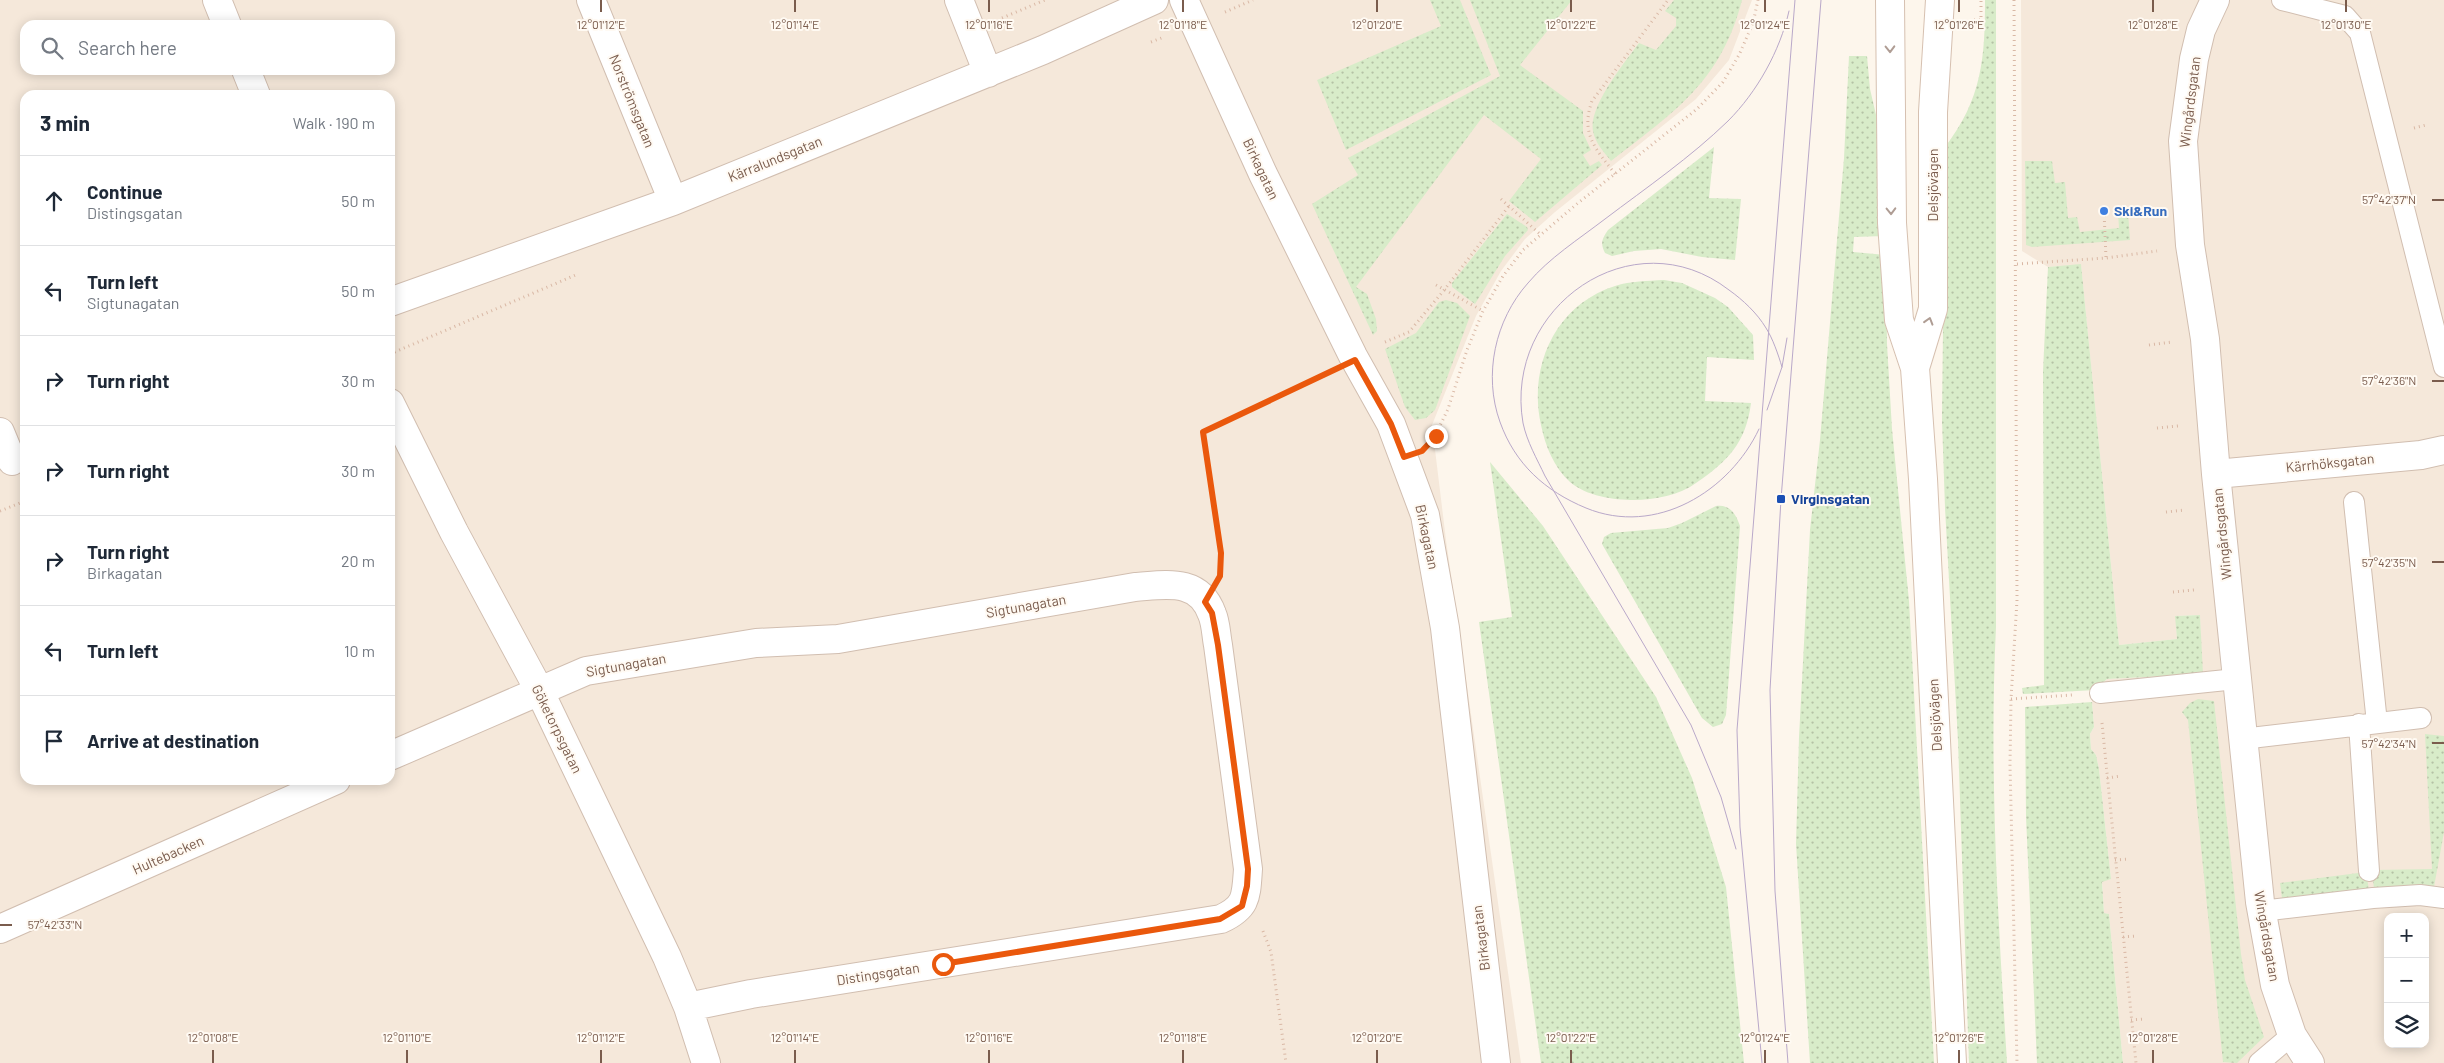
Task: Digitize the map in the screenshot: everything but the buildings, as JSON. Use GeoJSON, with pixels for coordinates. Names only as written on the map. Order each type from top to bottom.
{"type":"FeatureCollection","features":[{"type":"Feature","properties":{"kind":"street"},"geometry":{"type":"LineString","coordinates":[[217,0],[226,20]]}},
{"type":"Feature","properties":{"kind":"street","name":"Norströmsgatan"},"geometry":{"type":"LineString","coordinates":[[591,0],[673,201]]}},
{"type":"Feature","properties":{"kind":"street"},"geometry":{"type":"LineString","coordinates":[[959,0],[988,73]]}},
{"type":"Feature","properties":{"kind":"street","name":"Kärralundsgatan"},"geometry":{"type":"LineString","coordinates":[[395,300],[673,201],[988,73],[1154,0]]}},
{"type":"Feature","properties":{"kind":"street","name":"Birkagatan"},"geometry":{"type":"LineString","coordinates":[[1184,0],[1263,174],[1354,358],[1391,424],[1425,516],[1445,628],[1496,1063]]}},
{"type":"Feature","properties":{"kind":"street","name":"Delsjövägen"},"geometry":{"type":"LineString","coordinates":[[1890,0],[1892,223],[1899,320],[1915,368],[1923,479],[1952,1063]]}},
{"type":"Feature","properties":{"kind":"street","name":"Delsjövägen"},"geometry":{"type":"LineString","coordinates":[[1915,368],[1933,309],[1933,112],[1940,0]]}},
{"type":"Feature","properties":{"kind":"street","name":"Wingårdsgatan"},"geometry":{"type":"LineString","coordinates":[[2215,0],[2201,30],[2194,59],[2183,141],[2190,246],[2205,339],[2236,679],[2261,911],[2274,985],[2292,1035],[2310,1063]]}},
{"type":"Feature","properties":{"kind":"street"},"geometry":{"type":"LineString","coordinates":[[248,75],[254,90]]}},
{"type":"Feature","properties":{"kind":"street","name":"Göketorpsgatan"},"geometry":{"type":"LineString","coordinates":[[395,413],[454,532],[539,690],[667,957],[688,1007],[706,1063]]}},
{"type":"Feature","properties":{"kind":"street"},"geometry":{"type":"LineString","coordinates":[[0,432],[12,461]]}},
{"type":"Feature","properties":{"kind":"street","name":"Kärrhöksgatan"},"geometry":{"type":"LineString","coordinates":[[2216,474],[2421,456],[2444,450]]}},
{"type":"Feature","properties":{"kind":"street","name":"Sigtunagatan"},"geometry":{"type":"LineString","coordinates":[[539,690],[586,671],[756,643],[838,639],[1135,587],[1182,585],[1190,587],[1205,602],[1212,613],[1218,645],[1248,869],[1247,886],[1242,906]]}},
{"type":"Feature","properties":{"kind":"street"},"geometry":{"type":"LineString","coordinates":[[395,754],[539,690]]}},
{"type":"Feature","properties":{"kind":"street","name":"Hultebacken"},"geometry":{"type":"LineString","coordinates":[[0,929],[325,785]]}},
{"type":"Feature","properties":{"kind":"street","name":"Distingsgatan"},"geometry":{"type":"LineString","coordinates":[[688,1007],[751,994],[1220,919],[1242,906]]}},
{"type":"Feature","properties":{"kind":"lane"},"geometry":{"type":"LineString","coordinates":[[2282,0],[2345,16],[2360,34],[2444,367]]}},
{"type":"Feature","properties":{"kind":"lane"},"geometry":{"type":"LineString","coordinates":[[2354,502],[2368,724],[2369,871]]}},
{"type":"Feature","properties":{"kind":"lane"},"geometry":{"type":"LineString","coordinates":[[2100,693],[2236,679]]}},
{"type":"Feature","properties":{"kind":"lane"},"geometry":{"type":"LineString","coordinates":[[2242,739],[2421,718]]}},
{"type":"Feature","properties":{"kind":"lane"},"geometry":{"type":"LineString","coordinates":[[2261,911],[2373,898],[2420,895],[2444,898]]}},
{"type":"Feature","properties":{"kind":"lane"},"geometry":{"type":"LineString","coordinates":[[2260,1063],[2292,1035]]}},
{"type":"Feature","properties":{"kind":"path"},"geometry":{"type":"LineString","coordinates":[[971,31],[1045,0]]}},
{"type":"Feature","properties":{"kind":"path"},"geometry":{"type":"LineString","coordinates":[[1615,174],[1592,143],[1588,132],[1589,110],[1592,101],[1668,0]]}},
{"type":"Feature","properties":{"kind":"path"},"geometry":{"type":"LineString","coordinates":[[1404,457],[1422,451],[1436,436],[1448,409],[1467,350],[1483,311],[1503,276],[1518,256],[1615,174],[1697,109],[1723,82],[1739,55],[1750,31],[1758,0]]}},
{"type":"Feature","properties":{"kind":"path"},"geometry":{"type":"LineString","coordinates":[[1973,20],[1981,20],[1981,0]]}},
{"type":"Feature","properties":{"kind":"path"},"geometry":{"type":"LineString","coordinates":[[2014,0],[2017,600],[2011,699],[2017,1063]]}},
{"type":"Feature","properties":{"kind":"path"},"geometry":{"type":"LineString","coordinates":[[1500,199],[1541,235]]}},
{"type":"Feature","properties":{"kind":"path"},"geometry":{"type":"LineString","coordinates":[[1205,602],[1220,576],[1221,553],[1203,432],[1409,332],[1509,206]]}},
{"type":"Feature","properties":{"kind":"path"},"geometry":{"type":"LineString","coordinates":[[2104,211],[2106,258]]}},
{"type":"Feature","properties":{"kind":"path"},"geometry":{"type":"LineString","coordinates":[[2016,264],[2106,258],[2190,246]]}},
{"type":"Feature","properties":{"kind":"path"},"geometry":{"type":"LineString","coordinates":[[1436,285],[1483,311]]}},
{"type":"Feature","properties":{"kind":"path"},"geometry":{"type":"LineString","coordinates":[[0,511],[20,503]]}},
{"type":"Feature","properties":{"kind":"path"},"geometry":{"type":"LineString","coordinates":[[2011,699],[2100,693],[2136,1063]]}},
{"type":"Feature","properties":{"kind":"path"},"geometry":{"type":"LineString","coordinates":[[2107,778],[2121,776]]}},
{"type":"Feature","properties":{"kind":"path"},"geometry":{"type":"LineString","coordinates":[[2115,860],[2129,859]]}},
{"type":"Feature","properties":{"kind":"path"},"geometry":{"type":"LineString","coordinates":[[1242,906],[1262,926],[1271,952],[1286,1063]]}},
{"type":"Feature","properties":{"kind":"path"},"geometry":{"type":"LineString","coordinates":[[2123,937],[2136,936]]}},
{"type":"Feature","properties":{"kind":"path"},"geometry":{"type":"LineString","coordinates":[[2131,1020],[2144,1019]]}},
{"type":"Feature","properties":{"kind":"shaded area"},"geometry":{"type":"Polygon","coordinates":[[[0,0],[1752,0],[1729,60],[1696,99],[1555,212],[1525,239],[1501,271],[1476,316],[1432,425],[1446,540],[1521,1063],[0,1063],[0,0]]]}},
{"type":"Feature","properties":{"kind":"shaded area"},"geometry":{"type":"Polygon","coordinates":[[[2021,0],[2444,0],[2444,1063],[2123,1063],[2109,914],[2104,913],[2102,881],[2111,879],[2099,769],[2096,755],[2091,749],[2090,734],[2094,727],[2092,702],[2095,690],[2107,679],[2202,674],[2200,615],[2176,616],[2177,639],[2119,645],[2081,265],[2048,267],[2022,251],[2021,0]]]}},
{"type":"Feature","properties":{"kind":"green space"},"geometry":{"type":"Polygon","coordinates":[[[1430,0],[1460,0],[1491,75],[1346,150],[1317,80],[1441,26],[1430,0]]]}},
{"type":"Feature","properties":{"kind":"green space"},"geometry":{"type":"Polygon","coordinates":[[[1470,0],[1572,0],[1520,65],[1583,111],[1583,133],[1591,150],[1583,155],[1590,166],[1599,161],[1602,165],[1535,222],[1509,201],[1541,159],[1484,115],[1356,287],[1367,294],[1376,319],[1377,331],[1373,335],[1312,204],[1358,175],[1348,158],[1500,76],[1470,0]]]}},
{"type":"Feature","properties":{"kind":"green space"},"geometry":{"type":"Polygon","coordinates":[[[1674,0],[1742,0],[1722,53],[1708,74],[1675,110],[1611,161],[1600,147],[1594,135],[1593,121],[1596,110],[1609,85],[1639,43],[1656,50],[1676,26],[1676,18],[1665,11],[1674,0]]]}},
{"type":"Feature","properties":{"kind":"green space"},"geometry":{"type":"Polygon","coordinates":[[[1985,0],[1996,0],[1996,627],[1994,790],[2007,1063],[1969,1063],[1958,741],[1942,420],[1945,147],[1967,112],[1979,77],[1984,41],[1985,0]]]}},
{"type":"Feature","properties":{"kind":"green space"},"geometry":{"type":"Polygon","coordinates":[[[1849,56],[1867,56],[1870,89],[1880,132],[1884,236],[1854,237],[1853,252],[1886,255],[1887,344],[1892,429],[1909,601],[1934,1063],[1810,1063],[1796,844],[1799,737],[1810,530],[1820,440],[1844,158],[1849,56]]]}},
{"type":"Feature","properties":{"kind":"green space"},"geometry":{"type":"Polygon","coordinates":[[[1714,147],[1709,198],[1741,199],[1735,260],[1702,257],[1661,249],[1634,251],[1612,256],[1605,253],[1602,241],[1608,230],[1714,147]]]}},
{"type":"Feature","properties":{"kind":"green space"},"geometry":{"type":"Polygon","coordinates":[[[2025,161],[2052,161],[2055,183],[2065,182],[2068,218],[2077,217],[2080,232],[2119,228],[2118,212],[2128,212],[2130,240],[2032,247],[2026,245],[2025,161]]]}},
{"type":"Feature","properties":{"kind":"green space"},"geometry":{"type":"Polygon","coordinates":[[[1507,214],[1527,227],[1528,230],[1505,256],[1475,304],[1452,287],[1452,283],[1507,214]]]}},
{"type":"Feature","properties":{"kind":"green space"},"geometry":{"type":"Polygon","coordinates":[[[2081,264],[2119,645],[2177,639],[2175,616],[2200,615],[2203,674],[2107,679],[2095,690],[2023,694],[2022,688],[2044,685],[2043,371],[2048,267],[2081,264]]]}},
{"type":"Feature","properties":{"kind":"green space"},"geometry":{"type":"Polygon","coordinates":[[[1664,280],[1682,283],[1715,298],[1728,307],[1753,335],[1754,360],[1707,357],[1705,401],[1751,403],[1745,429],[1734,450],[1726,459],[1707,475],[1682,491],[1667,496],[1642,500],[1618,499],[1592,494],[1577,487],[1564,476],[1555,463],[1545,440],[1538,403],[1539,381],[1543,361],[1551,341],[1562,323],[1576,308],[1594,295],[1621,284],[1664,280]]]}},
{"type":"Feature","properties":{"kind":"green space"},"geometry":{"type":"Polygon","coordinates":[[[1446,300],[1457,303],[1470,316],[1435,410],[1426,418],[1415,420],[1405,407],[1385,349],[1416,333],[1439,302],[1446,300]]]}},
{"type":"Feature","properties":{"kind":"green space"},"geometry":{"type":"Polygon","coordinates":[[[1490,462],[1543,526],[1656,697],[1692,778],[1726,887],[1744,1063],[1541,1063],[1479,622],[1512,617],[1490,462]]]}},
{"type":"Feature","properties":{"kind":"green space"},"geometry":{"type":"Polygon","coordinates":[[[1716,506],[1729,508],[1737,518],[1740,526],[1726,715],[1722,724],[1713,727],[1702,718],[1602,544],[1604,537],[1611,533],[1668,528],[1716,506]]]}},
{"type":"Feature","properties":{"kind":"green space"},"geometry":{"type":"Polygon","coordinates":[[[2198,699],[2214,701],[2241,954],[2245,980],[2264,1037],[2237,1063],[2223,1062],[2188,720],[2182,712],[2190,703],[2198,699]]]}},
{"type":"Feature","properties":{"kind":"green space"},"geometry":{"type":"Polygon","coordinates":[[[2092,702],[2094,727],[2090,734],[2091,749],[2096,755],[2099,769],[2111,879],[2102,882],[2104,913],[2109,914],[2123,1063],[2037,1063],[2026,817],[2025,707],[2092,702]]]}},
{"type":"Feature","properties":{"kind":"green space"},"geometry":{"type":"Polygon","coordinates":[[[2425,734],[2444,736],[2444,832],[2434,887],[2419,885],[2374,889],[2372,870],[2432,869],[2425,734]]]}},
{"type":"Feature","properties":{"kind":"green space"},"geometry":{"type":"Polygon","coordinates":[[[2366,872],[2369,890],[2282,898],[2280,883],[2366,872]]]}},
{"type":"Feature","properties":{"kind":"tram line"},"geometry":{"type":"LineString","coordinates":[[1762,1063],[1740,827],[1737,730],[1795,0]]}},
{"type":"Feature","properties":{"kind":"tram line"},"geometry":{"type":"LineString","coordinates":[[1788,1063],[1775,891],[1770,690],[1781,499],[1821,0]]}},
{"type":"Feature","properties":{"kind":"tram line"},"geometry":{"type":"LineString","coordinates":[[1759,429],[1746,451],[1730,472],[1710,489],[1688,503],[1664,512],[1638,517],[1612,515],[1586,508],[1557,493],[1533,474],[1523,463],[1506,437],[1500,422],[1495,404],[1493,367],[1495,349],[1507,314],[1528,283],[1575,241],[1684,160],[1739,110],[1766,70],[1780,41],[1789,11]]}},
{"type":"Feature","properties":{"kind":"tram line"},"geometry":{"type":"LineString","coordinates":[[1736,849],[1721,797],[1691,725],[1545,476],[1532,450],[1523,423],[1522,381],[1533,343],[1554,310],[1583,285],[1616,269],[1654,263],[1692,270],[1729,290],[1739,298],[1754,312],[1766,328],[1782,367]]}},
{"type":"Feature","properties":{"kind":"tram line"},"geometry":{"type":"LineString","coordinates":[[1767,410],[1782,367],[1787,338]]}},
{"type":"Feature","properties":{"kind":"place","name":"Ski&Run"},"geometry":{"type":"Point","coordinates":[2104,211]}},
{"type":"Feature","properties":{"kind":"place","name":"Virginsgatan"},"geometry":{"type":"Point","coordinates":[1781,499]}},
{"type":"Feature","properties":{"kind":"route"},"geometry":{"type":"LineString","coordinates":[[943,964],[1220,919],[1242,906],[1247,886],[1248,869],[1238,806],[1218,645],[1212,613],[1205,602],[1220,576],[1221,553],[1203,432],[1355,360],[1391,424],[1404,457],[1422,451],[1436,436]]}}]}
